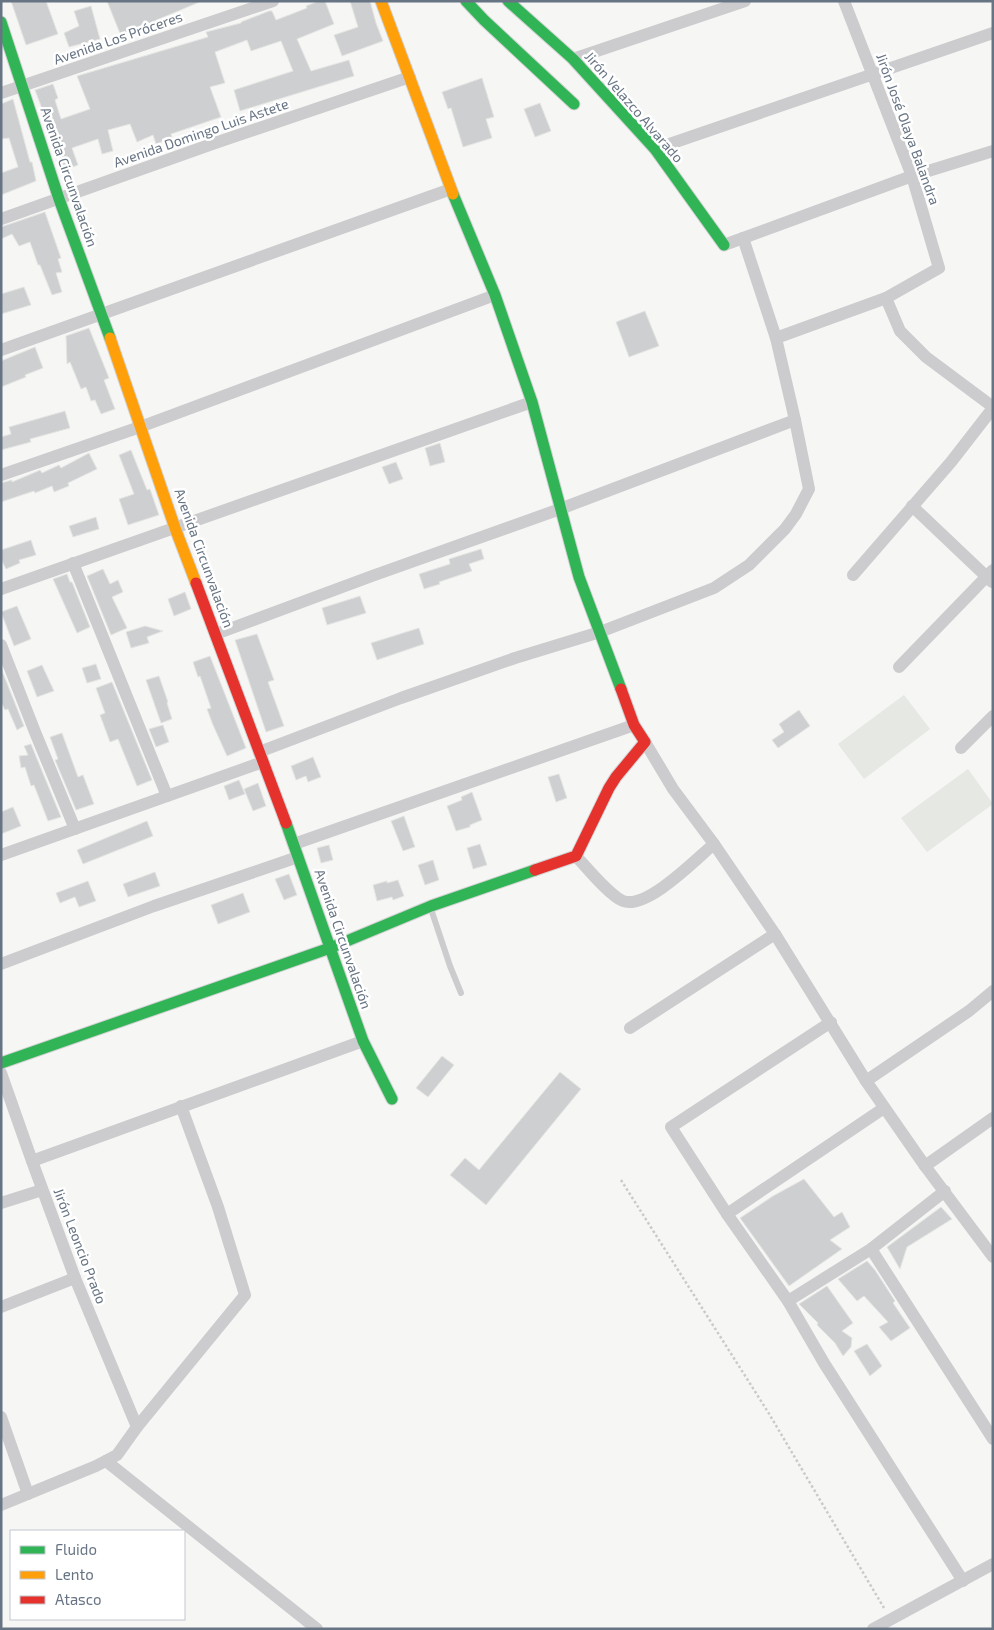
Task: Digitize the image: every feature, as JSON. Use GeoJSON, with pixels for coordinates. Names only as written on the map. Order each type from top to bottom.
{"type":"FeatureCollection","features":[{"type":"Feature","properties":{"kind":"street","name":"Avenida Los Próceres"},"geometry":{"type":"LineString","coordinates":[[1,93],[273,1]]}},
{"type":"Feature","properties":{"kind":"street"},"geometry":{"type":"LineString","coordinates":[[381,1],[451,189],[495,295],[532,402],[579,577],[634,725],[673,789],[714,844],[775,934],[831,1022],[866,1082],[944,1191],[988,1242],[993,1257]]}},
{"type":"Feature","properties":{"kind":"street"},"geometry":{"type":"LineString","coordinates":[[466,1],[574,104]]}},
{"type":"Feature","properties":{"kind":"street","name":"Jirón Velazco Alvarado"},"geometry":{"type":"LineString","coordinates":[[508,1],[573,59],[655,149],[724,245]]}},
{"type":"Feature","properties":{"kind":"street"},"geometry":{"type":"LineString","coordinates":[[573,59],[745,1]]}},
{"type":"Feature","properties":{"kind":"street","name":"Jirón José Olaya Balandra"},"geometry":{"type":"LineString","coordinates":[[844,1],[912,176],[939,268],[886,298]]}},
{"type":"Feature","properties":{"kind":"street","name":"Avenida Circunvalación"},"geometry":{"type":"LineString","coordinates":[[1,22],[59,199],[102,314],[176,528],[294,844],[363,1041],[392,1099]]}},
{"type":"Feature","properties":{"kind":"street"},"geometry":{"type":"LineString","coordinates":[[655,149],[993,33]]}},
{"type":"Feature","properties":{"kind":"street","name":"Avenida Domingo Luis Astete"},"geometry":{"type":"LineString","coordinates":[[1,219],[215,143],[410,77]]}},
{"type":"Feature","properties":{"kind":"street"},"geometry":{"type":"LineString","coordinates":[[724,245],[912,176],[993,151]]}},
{"type":"Feature","properties":{"kind":"street"},"geometry":{"type":"LineString","coordinates":[[1,350],[451,189]]}},
{"type":"Feature","properties":{"kind":"street"},"geometry":{"type":"LineString","coordinates":[[1,855],[167,796],[261,757],[515,658],[600,632],[714,588],[749,565],[785,529],[796,514],[809,489],[776,338],[743,238]]}},
{"type":"Feature","properties":{"kind":"street"},"geometry":{"type":"LineString","coordinates":[[1,475],[140,427],[495,295]]}},
{"type":"Feature","properties":{"kind":"street"},"geometry":{"type":"LineString","coordinates":[[776,338],[886,298],[900,331],[926,357],[993,408],[952,462],[853,575]]}},
{"type":"Feature","properties":{"kind":"street"},"geometry":{"type":"LineString","coordinates":[[1,589],[532,402]]}},
{"type":"Feature","properties":{"kind":"street"},"geometry":{"type":"LineString","coordinates":[[216,634],[560,509],[795,420]]}},
{"type":"Feature","properties":{"kind":"street"},"geometry":{"type":"LineString","coordinates":[[899,668],[991,576],[912,506]]}},
{"type":"Feature","properties":{"kind":"street"},"geometry":{"type":"LineString","coordinates":[[73,563],[167,796]]}},
{"type":"Feature","properties":{"kind":"street"},"geometry":{"type":"LineString","coordinates":[[1,645],[75,829]]}},
{"type":"Feature","properties":{"kind":"street"},"geometry":{"type":"LineString","coordinates":[[961,748],[993,716]]}},
{"type":"Feature","properties":{"kind":"street"},"geometry":{"type":"LineString","coordinates":[[294,844],[634,725]]}},
{"type":"Feature","properties":{"kind":"street"},"geometry":{"type":"LineString","coordinates":[[1,1064],[330,948],[431,906],[576,856],[609,788],[645,742]]}},
{"type":"Feature","properties":{"kind":"street"},"geometry":{"type":"LineString","coordinates":[[576,856],[615,896],[624,901],[638,901],[654,895],[714,844]]}},
{"type":"Feature","properties":{"kind":"street"},"geometry":{"type":"LineString","coordinates":[[1,964],[154,906],[298,858]]}},
{"type":"Feature","properties":{"kind":"street"},"geometry":{"type":"LineString","coordinates":[[630,1028],[775,934]]}},
{"type":"Feature","properties":{"kind":"street"},"geometry":{"type":"LineString","coordinates":[[866,1082],[969,1011],[993,991]]}},
{"type":"Feature","properties":{"kind":"street"},"geometry":{"type":"LineString","coordinates":[[831,1022],[671,1127],[727,1214],[788,1301],[824,1363],[963,1581]]}},
{"type":"Feature","properties":{"kind":"street"},"geometry":{"type":"LineString","coordinates":[[32,1161],[363,1041]]}},
{"type":"Feature","properties":{"kind":"street","name":"Jirón Leoncio Prado"},"geometry":{"type":"LineString","coordinates":[[2,1078],[75,1278],[138,1427]]}},
{"type":"Feature","properties":{"kind":"street"},"geometry":{"type":"LineString","coordinates":[[1,1505],[117,1455],[245,1295],[218,1207],[182,1106]]}},
{"type":"Feature","properties":{"kind":"street"},"geometry":{"type":"LineString","coordinates":[[727,1214],[884,1108]]}},
{"type":"Feature","properties":{"kind":"street"},"geometry":{"type":"LineString","coordinates":[[925,1166],[993,1118]]}},
{"type":"Feature","properties":{"kind":"street"},"geometry":{"type":"LineString","coordinates":[[1,1203],[42,1190]]}},
{"type":"Feature","properties":{"kind":"street"},"geometry":{"type":"LineString","coordinates":[[788,1301],[871,1249],[944,1191]]}},
{"type":"Feature","properties":{"kind":"street"},"geometry":{"type":"LineString","coordinates":[[871,1249],[993,1439]]}},
{"type":"Feature","properties":{"kind":"street"},"geometry":{"type":"LineString","coordinates":[[1,1307],[75,1278]]}},
{"type":"Feature","properties":{"kind":"street"},"geometry":{"type":"LineString","coordinates":[[2,1423],[28,1494]]}},
{"type":"Feature","properties":{"kind":"street"},"geometry":{"type":"LineString","coordinates":[[106,1461],[317,1629]]}},
{"type":"Feature","properties":{"kind":"street"},"geometry":{"type":"LineString","coordinates":[[873,1629],[993,1564]]}},
{"type":"Feature","properties":{"kind":"lane"},"geometry":{"type":"LineString","coordinates":[[431,906],[450,966],[461,993]]}},
{"type":"Feature","properties":{"kind":"path"},"geometry":{"type":"LineString","coordinates":[[621,1180],[768,1412],[891,1620]]}},
{"type":"Feature","properties":{"kind":"shaded area"},"geometry":{"type":"Polygon","coordinates":[[[904,695],[930,729],[864,779],[838,744],[904,695]]]}},
{"type":"Feature","properties":{"kind":"shaded area"},"geometry":{"type":"Polygon","coordinates":[[[968,769],[993,804],[927,852],[901,818],[968,769]]]}},
{"type":"Feature","properties":{"kind":"building"},"geometry":{"type":"Polygon","coordinates":[[[11,1],[46,1],[58,34],[26,45],[11,1]]]}},
{"type":"Feature","properties":{"kind":"building"},"geometry":{"type":"Polygon","coordinates":[[[107,1],[202,1],[121,36],[107,1]]]}},
{"type":"Feature","properties":{"kind":"building"},"geometry":{"type":"Polygon","coordinates":[[[319,1],[325,1],[334,24],[297,39],[311,71],[349,60],[354,76],[240,111],[234,90],[293,71],[281,41],[251,51],[247,40],[215,52],[225,83],[210,87],[221,117],[171,134],[172,138],[156,144],[153,135],[137,142],[130,124],[108,130],[113,151],[102,154],[98,139],[72,148],[78,165],[65,170],[35,90],[53,84],[58,98],[55,100],[61,119],[90,109],[77,76],[208,37],[206,32],[241,23],[269,11],[272,11],[276,20],[307,8],[306,6],[319,1]]]}},
{"type":"Feature","properties":{"kind":"building"},"geometry":{"type":"Polygon","coordinates":[[[350,1],[370,1],[383,41],[342,56],[334,35],[358,27],[350,1]]]}},
{"type":"Feature","properties":{"kind":"building"},"geometry":{"type":"Polygon","coordinates":[[[91,6],[100,39],[69,47],[64,33],[79,26],[74,11],[91,6]]]}},
{"type":"Feature","properties":{"kind":"building"},"geometry":{"type":"Polygon","coordinates":[[[482,78],[494,117],[486,119],[492,138],[463,147],[451,108],[448,109],[442,92],[482,78]]]}},
{"type":"Feature","properties":{"kind":"building"},"geometry":{"type":"Polygon","coordinates":[[[13,99],[36,181],[1,195],[1,173],[18,167],[9,138],[1,139],[1,104],[13,99]]]}},
{"type":"Feature","properties":{"kind":"building"},"geometry":{"type":"Polygon","coordinates":[[[540,103],[551,131],[535,137],[524,109],[540,103]]]}},
{"type":"Feature","properties":{"kind":"building"},"geometry":{"type":"Polygon","coordinates":[[[45,212],[61,258],[58,259],[62,272],[56,273],[62,292],[52,295],[30,242],[19,246],[12,234],[1,239],[1,227],[45,212]]]}},
{"type":"Feature","properties":{"kind":"building"},"geometry":{"type":"Polygon","coordinates":[[[24,287],[31,305],[1,314],[1,294],[24,287]]]}},
{"type":"Feature","properties":{"kind":"building"},"geometry":{"type":"Polygon","coordinates":[[[645,311],[659,346],[629,357],[616,322],[645,311]]]}},
{"type":"Feature","properties":{"kind":"building"},"geometry":{"type":"Polygon","coordinates":[[[89,328],[109,378],[104,380],[115,409],[101,414],[95,400],[91,401],[86,387],[81,389],[70,362],[67,364],[66,336],[89,328]]]}},
{"type":"Feature","properties":{"kind":"building"},"geometry":{"type":"Polygon","coordinates":[[[35,347],[43,368],[1,387],[1,361],[35,347]]]}},
{"type":"Feature","properties":{"kind":"building"},"geometry":{"type":"Polygon","coordinates":[[[65,411],[70,428],[30,439],[31,442],[1,450],[1,437],[11,434],[9,427],[65,411]]]}},
{"type":"Feature","properties":{"kind":"building"},"geometry":{"type":"Polygon","coordinates":[[[440,443],[445,462],[430,466],[425,448],[440,443]]]}},
{"type":"Feature","properties":{"kind":"building"},"geometry":{"type":"Polygon","coordinates":[[[131,450],[147,490],[150,489],[159,515],[128,525],[119,499],[134,494],[119,455],[131,450]]]}},
{"type":"Feature","properties":{"kind":"building"},"geometry":{"type":"Polygon","coordinates":[[[89,453],[97,469],[68,483],[69,486],[54,492],[52,486],[35,493],[34,491],[1,502],[1,483],[12,480],[12,482],[40,470],[42,473],[59,465],[61,468],[89,453]]]}},
{"type":"Feature","properties":{"kind":"building"},"geometry":{"type":"Polygon","coordinates":[[[396,462],[403,479],[389,484],[382,467],[396,462]]]}},
{"type":"Feature","properties":{"kind":"building"},"geometry":{"type":"Polygon","coordinates":[[[96,517],[99,529],[73,537],[69,526],[96,517]]]}},
{"type":"Feature","properties":{"kind":"building"},"geometry":{"type":"Polygon","coordinates":[[[31,540],[36,555],[19,560],[20,563],[6,569],[1,559],[1,550],[31,540]]]}},
{"type":"Feature","properties":{"kind":"building"},"geometry":{"type":"Polygon","coordinates":[[[481,549],[484,559],[469,564],[472,571],[424,589],[419,574],[450,564],[449,559],[481,549]]]}},
{"type":"Feature","properties":{"kind":"building"},"geometry":{"type":"Polygon","coordinates":[[[103,569],[110,584],[118,580],[123,592],[112,597],[127,628],[111,635],[87,576],[103,569]]]}},
{"type":"Feature","properties":{"kind":"building"},"geometry":{"type":"Polygon","coordinates":[[[67,574],[90,627],[77,633],[53,579],[67,574]]]}},
{"type":"Feature","properties":{"kind":"building"},"geometry":{"type":"Polygon","coordinates":[[[185,592],[191,609],[174,616],[168,599],[185,592]]]}},
{"type":"Feature","properties":{"kind":"building"},"geometry":{"type":"Polygon","coordinates":[[[360,596],[366,613],[327,625],[322,608],[360,596]]]}},
{"type":"Feature","properties":{"kind":"building"},"geometry":{"type":"Polygon","coordinates":[[[17,606],[31,639],[14,646],[1,612],[17,606]]]}},
{"type":"Feature","properties":{"kind":"building"},"geometry":{"type":"Polygon","coordinates":[[[145,626],[163,631],[147,637],[149,643],[131,648],[126,632],[145,626]]]}},
{"type":"Feature","properties":{"kind":"building"},"geometry":{"type":"Polygon","coordinates":[[[419,628],[424,644],[377,660],[371,643],[419,628]]]}},
{"type":"Feature","properties":{"kind":"building"},"geometry":{"type":"Polygon","coordinates":[[[257,634],[274,680],[268,682],[284,726],[266,732],[235,640],[257,634]]]}},
{"type":"Feature","properties":{"kind":"building"},"geometry":{"type":"Polygon","coordinates":[[[210,656],[246,748],[227,756],[207,709],[211,708],[193,662],[210,656]]]}},
{"type":"Feature","properties":{"kind":"building"},"geometry":{"type":"Polygon","coordinates":[[[96,664],[101,679],[87,683],[82,668],[96,664]]]}},
{"type":"Feature","properties":{"kind":"building"},"geometry":{"type":"Polygon","coordinates":[[[42,665],[54,691],[37,697],[27,671],[42,665]]]}},
{"type":"Feature","properties":{"kind":"building"},"geometry":{"type":"Polygon","coordinates":[[[1,668],[24,726],[17,730],[8,709],[5,710],[1,702],[1,668]]]}},
{"type":"Feature","properties":{"kind":"building"},"geometry":{"type":"Polygon","coordinates":[[[159,676],[172,719],[161,723],[146,680],[159,676]]]}},
{"type":"Feature","properties":{"kind":"building"},"geometry":{"type":"Polygon","coordinates":[[[112,682],[152,780],[137,786],[118,739],[110,742],[100,715],[105,713],[96,688],[112,682]]]}},
{"type":"Feature","properties":{"kind":"building"},"geometry":{"type":"Polygon","coordinates":[[[799,710],[810,726],[778,748],[772,740],[784,732],[779,724],[799,710]]]}},
{"type":"Feature","properties":{"kind":"building"},"geometry":{"type":"Polygon","coordinates":[[[163,725],[169,742],[156,747],[149,729],[163,725]]]}},
{"type":"Feature","properties":{"kind":"building"},"geometry":{"type":"Polygon","coordinates":[[[62,733],[78,777],[83,775],[94,804],[76,810],[55,760],[58,759],[50,737],[62,733]]]}},
{"type":"Feature","properties":{"kind":"building"},"geometry":{"type":"Polygon","coordinates":[[[31,744],[61,817],[48,821],[34,785],[31,786],[25,767],[21,768],[19,756],[28,755],[24,746],[31,744]]]}},
{"type":"Feature","properties":{"kind":"building"},"geometry":{"type":"Polygon","coordinates":[[[313,757],[321,777],[308,782],[306,776],[296,780],[291,766],[313,757]]]}},
{"type":"Feature","properties":{"kind":"building"},"geometry":{"type":"Polygon","coordinates":[[[559,774],[567,798],[556,802],[548,777],[559,774]]]}},
{"type":"Feature","properties":{"kind":"building"},"geometry":{"type":"Polygon","coordinates":[[[239,780],[245,794],[229,800],[224,786],[239,780]]]}},
{"type":"Feature","properties":{"kind":"building"},"geometry":{"type":"Polygon","coordinates":[[[258,783],[266,806],[253,811],[244,789],[258,783]]]}},
{"type":"Feature","properties":{"kind":"building"},"geometry":{"type":"Polygon","coordinates":[[[472,792],[482,820],[470,825],[470,827],[456,831],[447,806],[462,800],[461,797],[472,792]]]}},
{"type":"Feature","properties":{"kind":"building"},"geometry":{"type":"Polygon","coordinates":[[[13,807],[21,826],[1,834],[1,812],[13,807]]]}},
{"type":"Feature","properties":{"kind":"building"},"geometry":{"type":"Polygon","coordinates":[[[404,816],[415,847],[403,851],[391,821],[404,816]]]}},
{"type":"Feature","properties":{"kind":"building"},"geometry":{"type":"Polygon","coordinates":[[[147,821],[153,836],[83,864],[77,850],[147,821]]]}},
{"type":"Feature","properties":{"kind":"building"},"geometry":{"type":"Polygon","coordinates":[[[480,844],[487,865],[473,869],[467,848],[480,844]]]}},
{"type":"Feature","properties":{"kind":"building"},"geometry":{"type":"Polygon","coordinates":[[[329,845],[333,860],[321,863],[317,848],[329,845]]]}},
{"type":"Feature","properties":{"kind":"building"},"geometry":{"type":"Polygon","coordinates":[[[433,860],[439,880],[425,885],[418,865],[433,860]]]}},
{"type":"Feature","properties":{"kind":"building"},"geometry":{"type":"Polygon","coordinates":[[[155,872],[160,886],[128,897],[123,884],[155,872]]]}},
{"type":"Feature","properties":{"kind":"building"},"geometry":{"type":"Polygon","coordinates":[[[289,874],[297,895],[284,900],[275,879],[289,874]]]}},
{"type":"Feature","properties":{"kind":"building"},"geometry":{"type":"Polygon","coordinates":[[[398,880],[404,896],[393,900],[392,897],[377,901],[373,885],[398,880]]]}},
{"type":"Feature","properties":{"kind":"building"},"geometry":{"type":"Polygon","coordinates":[[[88,881],[96,901],[79,907],[75,897],[60,903],[56,893],[88,881]]]}},
{"type":"Feature","properties":{"kind":"building"},"geometry":{"type":"Polygon","coordinates":[[[243,893],[250,912],[218,924],[211,905],[243,893]]]}},
{"type":"Feature","properties":{"kind":"building"},"geometry":{"type":"Polygon","coordinates":[[[442,1056],[454,1065],[428,1097],[416,1088],[442,1056]]]}},
{"type":"Feature","properties":{"kind":"building"},"geometry":{"type":"Polygon","coordinates":[[[560,1072],[581,1089],[486,1205],[450,1175],[465,1158],[479,1170],[560,1072]]]}},
{"type":"Feature","properties":{"kind":"building"},"geometry":{"type":"Polygon","coordinates":[[[804,1179],[834,1217],[842,1212],[850,1227],[830,1240],[842,1249],[789,1286],[740,1218],[773,1196],[804,1179]]]}},
{"type":"Feature","properties":{"kind":"building"},"geometry":{"type":"Polygon","coordinates":[[[941,1207],[952,1219],[907,1247],[900,1269],[887,1247],[941,1207]]]}},
{"type":"Feature","properties":{"kind":"building"},"geometry":{"type":"Polygon","coordinates":[[[867,1261],[895,1301],[893,1303],[910,1328],[891,1341],[879,1327],[888,1322],[864,1296],[857,1301],[838,1279],[867,1261]]]}},
{"type":"Feature","properties":{"kind":"building"},"geometry":{"type":"Polygon","coordinates":[[[827,1286],[853,1323],[842,1331],[852,1338],[851,1347],[843,1356],[835,1343],[799,1304],[827,1286]]]}},
{"type":"Feature","properties":{"kind":"building"},"geometry":{"type":"Polygon","coordinates":[[[867,1344],[882,1366],[870,1376],[854,1351],[867,1344]]]}},
{"type":"Feature","properties":{"kind":"traffic: fast"},"geometry":{"type":"LineString","coordinates":[[466,1],[574,104]]}},
{"type":"Feature","properties":{"kind":"traffic: fast"},"geometry":{"type":"LineString","coordinates":[[508,1],[573,59],[655,149],[724,245]]}},
{"type":"Feature","properties":{"kind":"traffic: fast"},"geometry":{"type":"LineString","coordinates":[[1,22],[59,199],[110,338]]}},
{"type":"Feature","properties":{"kind":"traffic: fast"},"geometry":{"type":"LineString","coordinates":[[453,194],[495,295],[532,402],[579,577],[621,689]]}},
{"type":"Feature","properties":{"kind":"traffic: fast"},"geometry":{"type":"LineString","coordinates":[[286,823],[363,1041],[392,1099]]}},
{"type":"Feature","properties":{"kind":"traffic: fast"},"geometry":{"type":"LineString","coordinates":[[1,1063],[330,948],[431,906],[535,870]]}},
{"type":"Feature","properties":{"kind":"traffic: slow"},"geometry":{"type":"LineString","coordinates":[[381,1],[453,194]]}},
{"type":"Feature","properties":{"kind":"traffic: slow"},"geometry":{"type":"LineString","coordinates":[[110,338],[175,528],[196,583]]}},
{"type":"Feature","properties":{"kind":"traffic: jam"},"geometry":{"type":"LineString","coordinates":[[196,583],[286,823]]}},
{"type":"Feature","properties":{"kind":"traffic: jam"},"geometry":{"type":"LineString","coordinates":[[535,870],[576,856],[609,788],[645,742],[634,725],[621,689]]}}]}
